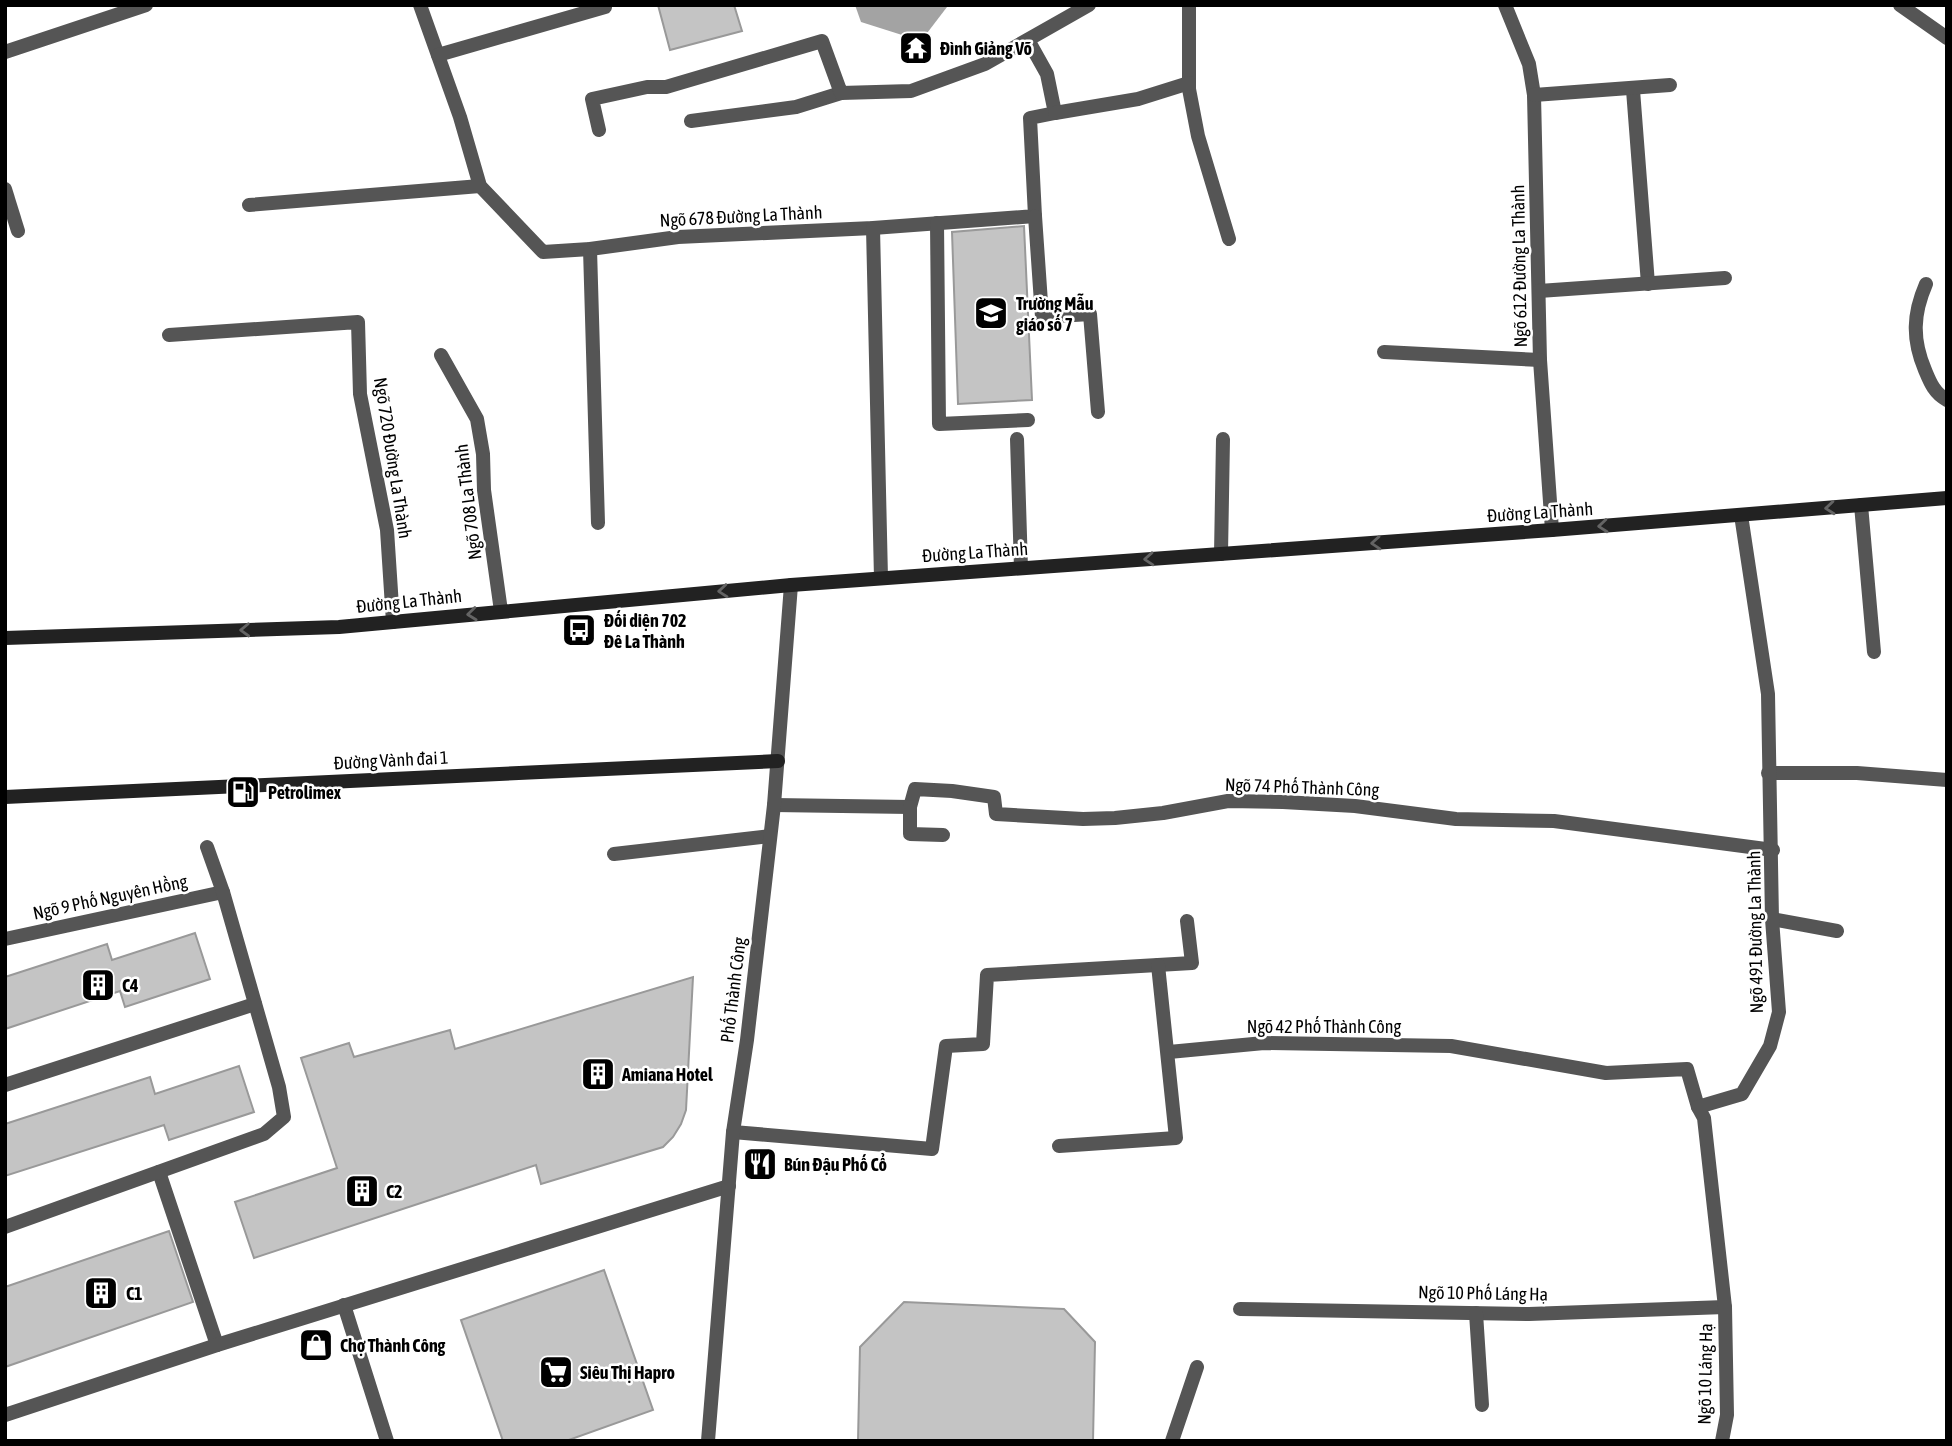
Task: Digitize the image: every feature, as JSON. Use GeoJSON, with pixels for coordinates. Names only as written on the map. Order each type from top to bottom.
{"type":"FeatureCollection","features":[{"type":"Feature","properties":{"kind":"main road","name":"Đường La Thành"},"geometry":{"type":"LineString","coordinates":[[5,638],[327,627],[791,585],[1552,530],[1947,498]]}},
{"type":"Feature","properties":{"kind":"main road","name":"Đường Vành đai 1"},"geometry":{"type":"LineString","coordinates":[[5,797],[778,761]]}},
{"type":"Feature","properties":{"kind":"street"},"geometry":{"type":"LineString","coordinates":[[5,52],[125,9],[146,5]]}},
{"type":"Feature","properties":{"kind":"street","name":"Ngõ 678 Đường La Thành"},"geometry":{"type":"LineString","coordinates":[[420,5],[460,117],[480,186],[543,252],[590,249],[678,237],[873,228],[1035,216]]}},
{"type":"Feature","properties":{"kind":"street"},"geometry":{"type":"LineString","coordinates":[[691,121],[796,107],[841,93],[911,92],[985,64],[1089,5]]}},
{"type":"Feature","properties":{"kind":"street"},"geometry":{"type":"LineString","coordinates":[[1189,5],[1189,83],[1198,136],[1229,239]]}},
{"type":"Feature","properties":{"kind":"street","name":"Ngõ 612 Đường La Thành"},"geometry":{"type":"LineString","coordinates":[[1505,5],[1529,64],[1534,95],[1540,360],[1552,530]]}},
{"type":"Feature","properties":{"kind":"street"},"geometry":{"type":"LineString","coordinates":[[1900,5],[1945,32]]}},
{"type":"Feature","properties":{"kind":"street"},"geometry":{"type":"LineString","coordinates":[[438,55],[605,7]]}},
{"type":"Feature","properties":{"kind":"street"},"geometry":{"type":"LineString","coordinates":[[1028,40],[1047,74],[1055,113]]}},
{"type":"Feature","properties":{"kind":"street"},"geometry":{"type":"LineString","coordinates":[[599,130],[592,99],[647,87],[666,87],[822,41],[841,93]]}},
{"type":"Feature","properties":{"kind":"street"},"geometry":{"type":"LineString","coordinates":[[1098,412],[1090,314],[1042,317],[1030,118],[1138,99],[1189,83]]}},
{"type":"Feature","properties":{"kind":"street"},"geometry":{"type":"LineString","coordinates":[[1534,95],[1670,86]]}},
{"type":"Feature","properties":{"kind":"street"},"geometry":{"type":"LineString","coordinates":[[1633,90],[1648,284]]}},
{"type":"Feature","properties":{"kind":"street"},"geometry":{"type":"LineString","coordinates":[[249,205],[480,186]]}},
{"type":"Feature","properties":{"kind":"street"},"geometry":{"type":"LineString","coordinates":[[5,189],[18,231]]}},
{"type":"Feature","properties":{"kind":"street"},"geometry":{"type":"LineString","coordinates":[[937,223],[939,425],[1028,419]]}},
{"type":"Feature","properties":{"kind":"street"},"geometry":{"type":"LineString","coordinates":[[873,228],[881,578]]}},
{"type":"Feature","properties":{"kind":"street"},"geometry":{"type":"LineString","coordinates":[[590,249],[598,523]]}},
{"type":"Feature","properties":{"kind":"street"},"geometry":{"type":"LineString","coordinates":[[1539,291],[1725,278]]}},
{"type":"Feature","properties":{"kind":"street"},"geometry":{"type":"LineString","coordinates":[[1926,284],[1915,314],[1915,342],[1930,384],[1939,396],[1947,400]]}},
{"type":"Feature","properties":{"kind":"street","name":"Ngõ 720 Đường La Thành"},"geometry":{"type":"LineString","coordinates":[[169,335],[358,322],[360,394],[387,530],[393,622]]}},
{"type":"Feature","properties":{"kind":"street"},"geometry":{"type":"LineString","coordinates":[[1384,352],[1540,360]]}},
{"type":"Feature","properties":{"kind":"street","name":"Ngõ 708 La Thành"},"geometry":{"type":"LineString","coordinates":[[442,355],[477,419],[484,454],[484,490],[501,611]]}},
{"type":"Feature","properties":{"kind":"street"},"geometry":{"type":"LineString","coordinates":[[1017,439],[1021,568]]}},
{"type":"Feature","properties":{"kind":"street"},"geometry":{"type":"LineString","coordinates":[[1220,554],[1223,439]]}},
{"type":"Feature","properties":{"kind":"street"},"geometry":{"type":"LineString","coordinates":[[1861,505],[1874,652]]}},
{"type":"Feature","properties":{"kind":"street","name":"Ngõ 491 Đường La Thành"},"geometry":{"type":"LineString","coordinates":[[1698,1107],[1742,1094],[1770,1046],[1779,1013],[1772,919],[1773,850],[1768,774],[1768,694],[1741,515]]}},
{"type":"Feature","properties":{"kind":"street","name":"Phố Thành Công"},"geometry":{"type":"LineString","coordinates":[[708,1441],[733,1132],[747,1040],[774,804],[791,585]]}},
{"type":"Feature","properties":{"kind":"street"},"geometry":{"type":"LineString","coordinates":[[1768,774],[1857,773],[1947,780]]}},
{"type":"Feature","properties":{"kind":"street","name":"Ngõ 74 Phố Thành Công"},"geometry":{"type":"LineString","coordinates":[[910,807],[915,789],[994,797],[996,814],[1083,819],[1151,814],[1228,801],[1283,802],[1356,806],[1456,819],[1554,821],[1773,850]]}},
{"type":"Feature","properties":{"kind":"street"},"geometry":{"type":"LineString","coordinates":[[774,804],[910,807],[910,834],[943,835]]}},
{"type":"Feature","properties":{"kind":"street"},"geometry":{"type":"LineString","coordinates":[[614,854],[770,836]]}},
{"type":"Feature","properties":{"kind":"street"},"geometry":{"type":"LineString","coordinates":[[5,1227],[264,1134],[284,1117],[279,1087],[223,892],[207,848]]}},
{"type":"Feature","properties":{"kind":"street","name":"Ngõ 9 Phố Nguyên Hồng"},"geometry":{"type":"LineString","coordinates":[[5,939],[223,892]]}},
{"type":"Feature","properties":{"kind":"street"},"geometry":{"type":"LineString","coordinates":[[1772,919],[1837,931]]}},
{"type":"Feature","properties":{"kind":"street"},"geometry":{"type":"LineString","coordinates":[[733,1132],[932,1149],[946,1046],[983,1044],[987,975],[1192,963],[1187,921]]}},
{"type":"Feature","properties":{"kind":"street"},"geometry":{"type":"LineString","coordinates":[[1059,1146],[1176,1138],[1158,965]]}},
{"type":"Feature","properties":{"kind":"street"},"geometry":{"type":"LineString","coordinates":[[5,1085],[255,1004]]}},
{"type":"Feature","properties":{"kind":"street","name":"Ngõ 42 Phố Thành Công"},"geometry":{"type":"LineString","coordinates":[[1169,1052],[1264,1043],[1451,1046],[1606,1073],[1687,1069],[1698,1107]]}},
{"type":"Feature","properties":{"kind":"street"},"geometry":{"type":"LineString","coordinates":[[1698,1107],[1704,1118],[1725,1307]]}},
{"type":"Feature","properties":{"kind":"street"},"geometry":{"type":"LineString","coordinates":[[159,1172],[217,1345]]}},
{"type":"Feature","properties":{"kind":"street"},"geometry":{"type":"LineString","coordinates":[[5,1415],[217,1345],[729,1186]]}},
{"type":"Feature","properties":{"kind":"street"},"geometry":{"type":"LineString","coordinates":[[344,1305],[387,1441]]}},
{"type":"Feature","properties":{"kind":"street","name":"Ngõ 10 Phố Láng Hạ"},"geometry":{"type":"LineString","coordinates":[[1240,1309],[1530,1314],[1725,1307]]}},
{"type":"Feature","properties":{"kind":"street","name":"Ngõ 10 Láng Hạ"},"geometry":{"type":"LineString","coordinates":[[1722,1441],[1727,1415],[1725,1307]]}},
{"type":"Feature","properties":{"kind":"street"},"geometry":{"type":"LineString","coordinates":[[1476,1313],[1482,1405]]}},
{"type":"Feature","properties":{"kind":"street"},"geometry":{"type":"LineString","coordinates":[[1172,1441],[1197,1367]]}},
{"type":"Feature","properties":{"kind":"shaded area"},"geometry":{"type":"Polygon","coordinates":[[[855,5],[947,7],[921,41],[861,22],[855,5]]]}},
{"type":"Feature","properties":{"kind":"building"},"geometry":{"type":"Polygon","coordinates":[[[658,5],[734,5],[742,31],[670,50],[658,5]]]}},
{"type":"Feature","properties":{"kind":"building","name":"Trường Mẫu giáo số 7"},"geometry":{"type":"Polygon","coordinates":[[[1024,226],[1032,400],[958,404],[952,232],[1024,226]]]}},
{"type":"Feature","properties":{"kind":"building","name":"C4"},"geometry":{"type":"Polygon","coordinates":[[[195,933],[210,979],[125,1007],[120,991],[5,1029],[5,977],[107,944],[112,960],[195,933]]]}},
{"type":"Feature","properties":{"kind":"building"},"geometry":{"type":"Polygon","coordinates":[[[693,977],[686,1110],[673,1137],[663,1147],[541,1184],[536,1165],[254,1258],[235,1202],[337,1168],[301,1058],[349,1043],[354,1057],[450,1030],[455,1049],[693,977]]]}},
{"type":"Feature","properties":{"kind":"building"},"geometry":{"type":"Polygon","coordinates":[[[239,1066],[254,1112],[169,1140],[164,1125],[5,1176],[5,1124],[150,1077],[155,1094],[239,1066]]]}},
{"type":"Feature","properties":{"kind":"building","name":"C1"},"geometry":{"type":"Polygon","coordinates":[[[169,1231],[193,1302],[5,1367],[5,1287],[169,1231]]]}},
{"type":"Feature","properties":{"kind":"building"},"geometry":{"type":"Polygon","coordinates":[[[604,1270],[653,1410],[566,1441],[503,1441],[461,1320],[604,1270]]]}},
{"type":"Feature","properties":{"kind":"building"},"geometry":{"type":"Polygon","coordinates":[[[904,1302],[1064,1309],[1095,1342],[1093,1441],[858,1441],[860,1347],[904,1302]]]}},
{"type":"Feature","properties":{"kind":"place","name":"Đình Giảng Võ"},"geometry":{"type":"Point","coordinates":[916,48]}},
{"type":"Feature","properties":{"kind":"place","name":"Trường Mẫu giáo số 7"},"geometry":{"type":"Point","coordinates":[991,313]}},
{"type":"Feature","properties":{"kind":"place","name":"Đối diện 702 Đê La Thành"},"geometry":{"type":"Point","coordinates":[579,630]}},
{"type":"Feature","properties":{"kind":"place","name":"Petrolimex"},"geometry":{"type":"Point","coordinates":[243,792]}},
{"type":"Feature","properties":{"kind":"place","name":"C4"},"geometry":{"type":"Point","coordinates":[98,985]}},
{"type":"Feature","properties":{"kind":"place","name":"Amiana Hotel"},"geometry":{"type":"Point","coordinates":[598,1074]}},
{"type":"Feature","properties":{"kind":"place","name":"Bún Đậu Phố Cổ"},"geometry":{"type":"Point","coordinates":[760,1164]}},
{"type":"Feature","properties":{"kind":"place","name":"C2"},"geometry":{"type":"Point","coordinates":[362,1191]}},
{"type":"Feature","properties":{"kind":"place","name":"C1"},"geometry":{"type":"Point","coordinates":[101,1293]}},
{"type":"Feature","properties":{"kind":"place","name":"Chợ Thành Công"},"geometry":{"type":"Point","coordinates":[316,1345]}},
{"type":"Feature","properties":{"kind":"place","name":"Siêu Thị Hapro"},"geometry":{"type":"Point","coordinates":[556,1372]}}]}
